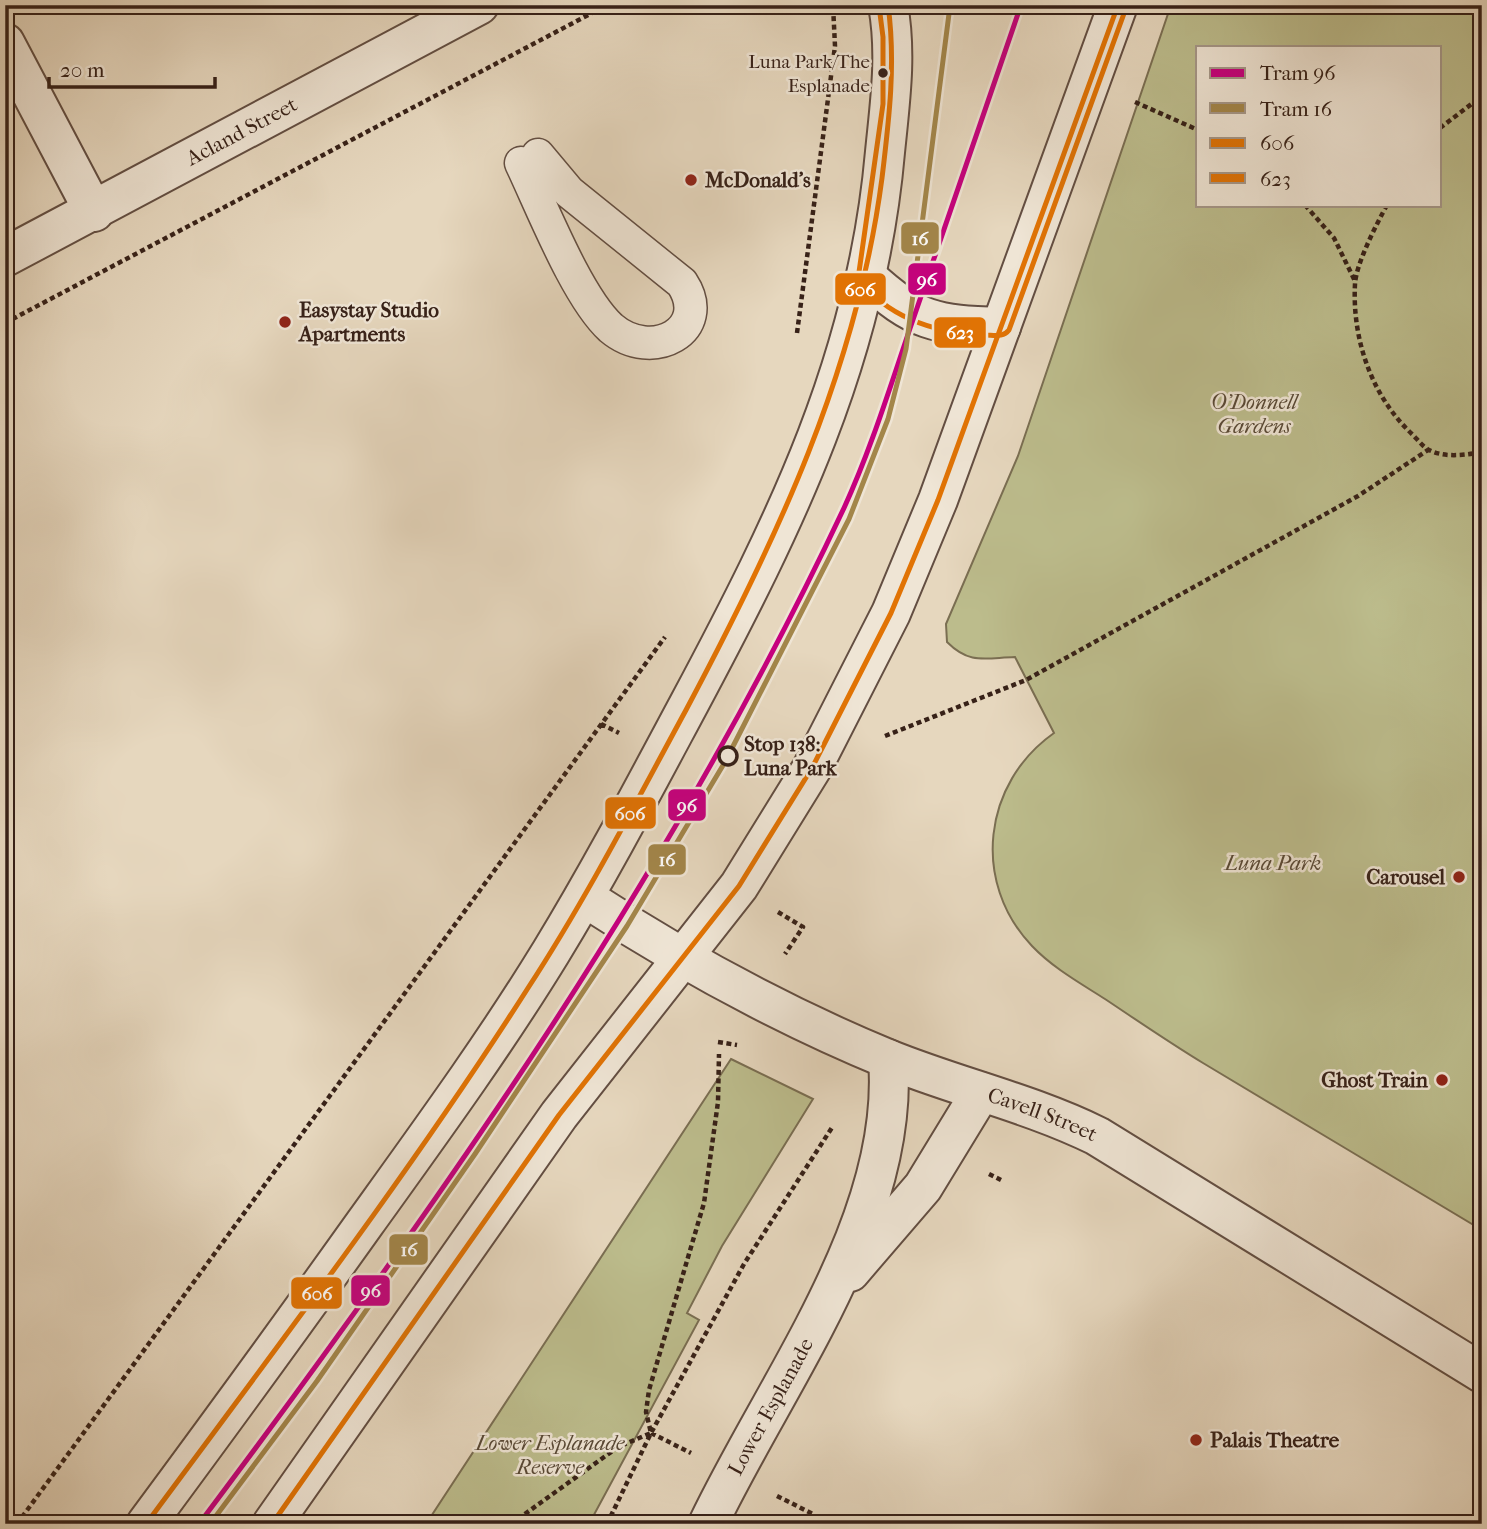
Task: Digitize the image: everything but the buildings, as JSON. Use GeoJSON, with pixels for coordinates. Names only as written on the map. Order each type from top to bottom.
{"type":"FeatureCollection","features":[{"type":"Feature","properties":{"kind":"street","name":"Acland Street"},"geometry":{"type":"LineString","coordinates":[[5,257],[479,5]]}},
{"type":"Feature","properties":{"kind":"street"},"geometry":{"type":"LineString","coordinates":[[888,5],[894,37],[894,63]]}},
{"type":"Feature","properties":{"kind":"street"},"geometry":{"type":"LineString","coordinates":[[146,1524],[436,1125],[584,897],[737,613],[798,484],[845,362],[866,276],[882,188],[898,5]]}},
{"type":"Feature","properties":{"kind":"street"},"geometry":{"type":"LineString","coordinates":[[272,1524],[559,1115],[739,886],[775,832],[868,660],[938,500],[1118,5]]}},
{"type":"Feature","properties":{"kind":"street"},"geometry":{"type":"LineString","coordinates":[[5,43],[94,212]]}},
{"type":"Feature","properties":{"kind":"street"},"geometry":{"type":"LineString","coordinates":[[866,276],[892,300],[921,318],[950,325],[1001,327]]}},
{"type":"Feature","properties":{"kind":"street","name":"Cavell Street"},"geometry":{"type":"LineString","coordinates":[[584,897],[682,958],[772,1007],[888,1059],[1040,1111],[1097,1136],[1482,1373]]}},
{"type":"Feature","properties":{"kind":"street","name":"Lower Esplanade"},"geometry":{"type":"LineString","coordinates":[[708,1524],[743,1451],[835,1289],[871,1192],[881,1153],[889,1092],[888,1059]]}},
{"type":"Feature","properties":{"kind":"street","name":"Lower Esplanade"},"geometry":{"type":"LineString","coordinates":[[835,1289],[923,1186],[981,1092]]}},
{"type":"Feature","properties":{"kind":"lane"},"geometry":{"type":"LineString","coordinates":[[529,159],[682,283],[690,305],[688,319],[675,336],[656,345],[635,342],[611,328],[592,308],[529,159]]}},
{"type":"Feature","properties":{"kind":"path"},"geometry":{"type":"LineString","coordinates":[[5,323],[607,5]]}},
{"type":"Feature","properties":{"kind":"path"},"geometry":{"type":"LineString","coordinates":[[795,346],[835,46],[833,5]]}},
{"type":"Feature","properties":{"kind":"path"},"geometry":{"type":"LineString","coordinates":[[1442,126],[1482,96]]}},
{"type":"Feature","properties":{"kind":"path"},"geometry":{"type":"LineString","coordinates":[[1125,97],[1196,129]]}},
{"type":"Feature","properties":{"kind":"path"},"geometry":{"type":"LineString","coordinates":[[1306,206],[1334,238],[1355,281]]}},
{"type":"Feature","properties":{"kind":"path"},"geometry":{"type":"LineString","coordinates":[[1387,206],[1355,281],[1355,314],[1363,359],[1383,400],[1399,422],[1428,450],[1462,456],[1482,452]]}},
{"type":"Feature","properties":{"kind":"path"},"geometry":{"type":"LineString","coordinates":[[877,739],[1027,680],[1358,496],[1428,450]]}},
{"type":"Feature","properties":{"kind":"path"},"geometry":{"type":"LineString","coordinates":[[17,1524],[668,634]]}},
{"type":"Feature","properties":{"kind":"path"},"geometry":{"type":"LineString","coordinates":[[718,1042],[749,1047]]}},
{"type":"Feature","properties":{"kind":"path"},"geometry":{"type":"LineString","coordinates":[[651,1433],[646,1412],[649,1390],[704,1203],[718,1101],[719,1054]]}},
{"type":"Feature","properties":{"kind":"path"},"geometry":{"type":"LineString","coordinates":[[607,1524],[651,1433],[744,1264],[807,1170],[832,1129],[835,1116]]}},
{"type":"Feature","properties":{"kind":"path"},"geometry":{"type":"LineString","coordinates":[[511,1524],[618,1447],[651,1433]]}},
{"type":"Feature","properties":{"kind":"green space"},"geometry":{"type":"Polygon","coordinates":[[[1171,5],[1482,5],[1482,1230],[1203,1063],[1076,981],[1032,946],[1013,921],[1000,893],[993,864],[993,834],[1000,805],[1012,778],[1030,754],[1054,733],[1015,657],[986,659],[963,654],[947,642],[946,624],[1018,456],[1171,5]]]}},
{"type":"Feature","properties":{"kind":"green space","name":"Lower Esplanade Reserve"},"geometry":{"type":"Polygon","coordinates":[[[731,1059],[813,1099],[722,1246],[687,1313],[699,1320],[589,1524],[426,1524],[731,1059]]]}},
{"type":"Feature","properties":{"kind":"tram line","name":"96"},"geometry":{"type":"LineString","coordinates":[[199,1524],[377,1281],[548,1032],[705,775],[777,643],[844,508],[864,460],[1021,5]]}},
{"type":"Feature","properties":{"kind":"tram line","name":"16"},"geometry":{"type":"LineString","coordinates":[[210,1524],[317,1381],[475,1154],[627,926],[725,762],[849,519],[888,419],[906,349],[950,6]]}},
{"type":"Feature","properties":{"kind":"transit line","name":"606"},"geometry":{"type":"LineString","coordinates":[[146,1524],[390,1192],[528,988],[610,851],[751,583],[781,518],[833,386],[870,249],[889,113],[891,48],[888,5]]}},
{"type":"Feature","properties":{"kind":"transit line","name":"606"},"geometry":{"type":"LineString","coordinates":[[272,1524],[559,1115],[739,886],[812,768],[891,613],[938,500],[1118,5]]}},
{"type":"Feature","properties":{"kind":"transit line","name":"623"},"geometry":{"type":"LineString","coordinates":[[879,6],[883,37],[883,104],[858,279],[884,304],[915,321],[948,331],[995,336],[1009,330],[1126,8]]}},
{"type":"Feature","properties":{"kind":"place","name":"Luna Park/The Esplanade"},"geometry":{"type":"Point","coordinates":[883,73]}},
{"type":"Feature","properties":{"kind":"place","name":"McDonald's"},"geometry":{"type":"Point","coordinates":[691,180]}},
{"type":"Feature","properties":{"kind":"place","name":"Easystay Studio Apartments"},"geometry":{"type":"Point","coordinates":[285,322]}},
{"type":"Feature","properties":{"kind":"place","name":"Stop 138: Luna Park"},"geometry":{"type":"Point","coordinates":[728,756]}},
{"type":"Feature","properties":{"kind":"place","name":"Carousel"},"geometry":{"type":"Point","coordinates":[1459,877]}},
{"type":"Feature","properties":{"kind":"place","name":"Ghost Train"},"geometry":{"type":"Point","coordinates":[1442,1080]}},
{"type":"Feature","properties":{"kind":"place","name":"Palais Theatre"},"geometry":{"type":"Point","coordinates":[1196,1440]}},
{"type":"Feature","properties":{"kind":"park label","name":"O'Donnell Gardens"},"geometry":{"type":"Point","coordinates":[1254,414]}},
{"type":"Feature","properties":{"kind":"park label","name":"Luna Park"},"geometry":{"type":"Point","coordinates":[1273,863]}}]}
